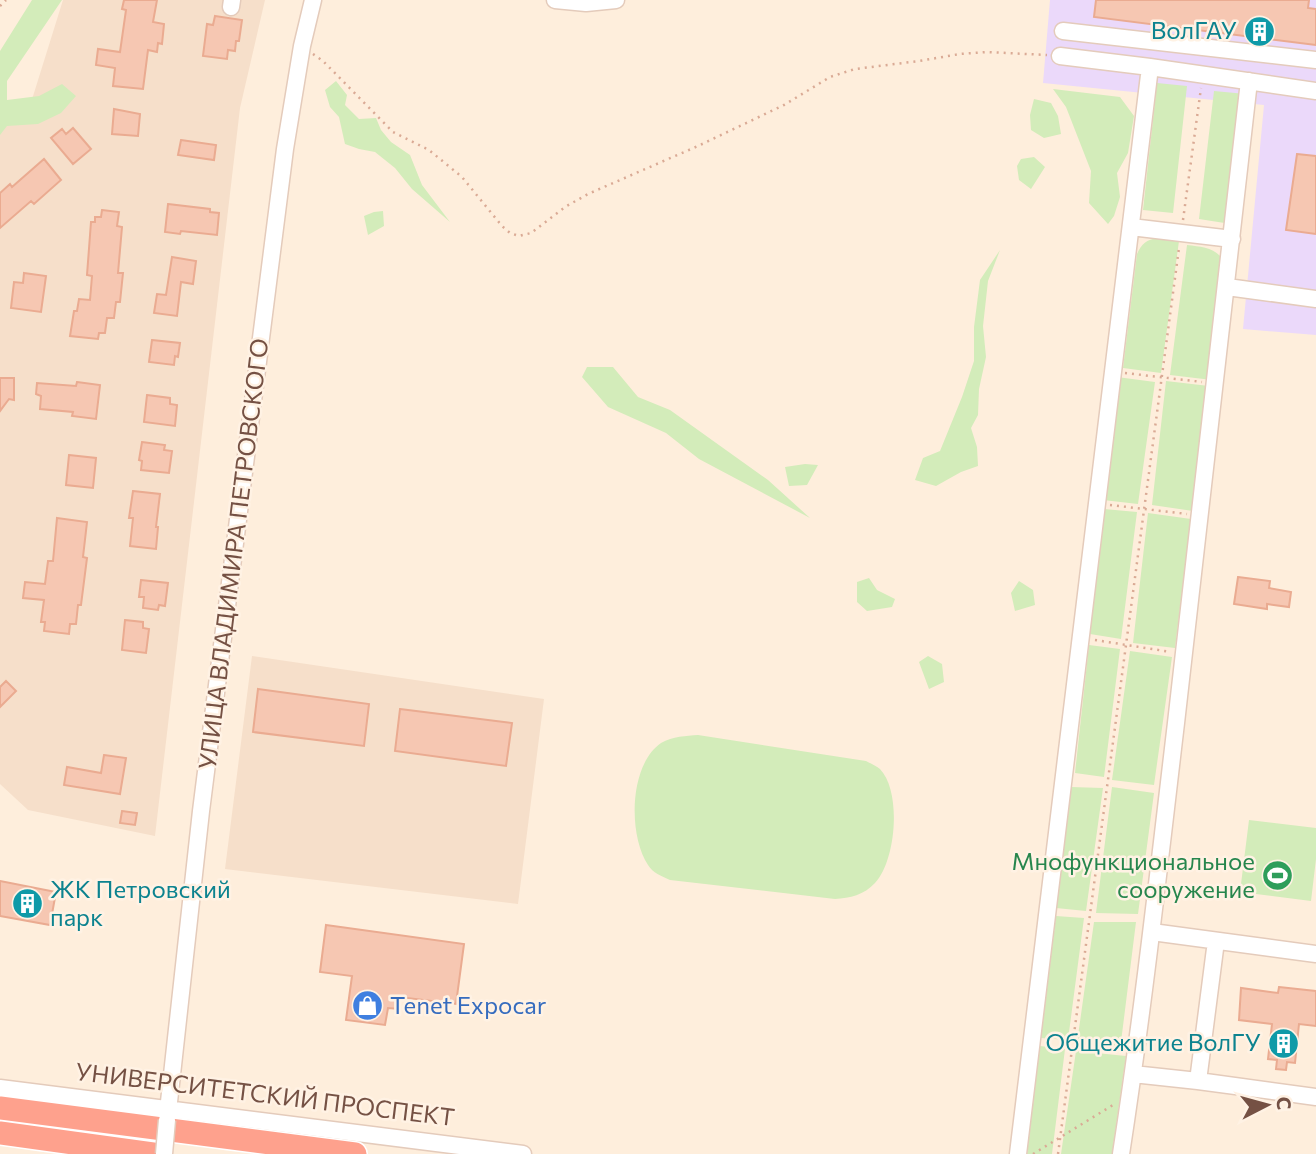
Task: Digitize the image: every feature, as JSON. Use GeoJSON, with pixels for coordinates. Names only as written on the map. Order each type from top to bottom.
{"type":"FeatureCollection","features":[{"type":"Feature","properties":{"kind":"highway","name":"УНИВЕРСИТЕТСКИЙ ПРОСПЕКТ"},"geometry":{"type":"LineString","coordinates":[[0,1108],[355,1154]]}},
{"type":"Feature","properties":{"kind":"highway"},"geometry":{"type":"LineString","coordinates":[[0,1133],[153,1154]]}},
{"type":"Feature","properties":{"kind":"street","name":"УЛИЦА ВЛАДИМИРА ПЕТРОВСКОГО"},"geometry":{"type":"LineString","coordinates":[[164,1154],[216,695],[285,149],[302,46],[313,0]]}},
{"type":"Feature","properties":{"kind":"street"},"geometry":{"type":"LineString","coordinates":[[555,0],[586,3],[616,0]]}},
{"type":"Feature","properties":{"kind":"street"},"geometry":{"type":"LineString","coordinates":[[1063,31],[1316,60]]}},
{"type":"Feature","properties":{"kind":"street"},"geometry":{"type":"LineString","coordinates":[[1059,56],[1316,90]]}},
{"type":"Feature","properties":{"kind":"street"},"geometry":{"type":"LineString","coordinates":[[1018,1154],[1150,67]]}},
{"type":"Feature","properties":{"kind":"street"},"geometry":{"type":"LineString","coordinates":[[1121,1154],[1152,932],[1249,81]]}},
{"type":"Feature","properties":{"kind":"street"},"geometry":{"type":"LineString","coordinates":[[1130,226],[1232,239]]}},
{"type":"Feature","properties":{"kind":"street"},"geometry":{"type":"LineString","coordinates":[[1227,287],[1316,299]]}},
{"type":"Feature","properties":{"kind":"street"},"geometry":{"type":"LineString","coordinates":[[1152,932],[1316,954]]}},
{"type":"Feature","properties":{"kind":"street"},"geometry":{"type":"LineString","coordinates":[[1198,1080],[1216,941]]}},
{"type":"Feature","properties":{"kind":"street"},"geometry":{"type":"LineString","coordinates":[[1133,1074],[1198,1080],[1316,1097]]}},
{"type":"Feature","properties":{"kind":"street","name":"УНИВЕРСИТЕТСКИЙ ПРОСПЕКТ"},"geometry":{"type":"LineString","coordinates":[[0,1088],[168,1115],[523,1154]]}},
{"type":"Feature","properties":{"kind":"path"},"geometry":{"type":"LineString","coordinates":[[0,6],[6,0]]}},
{"type":"Feature","properties":{"kind":"path"},"geometry":{"type":"LineString","coordinates":[[302,46],[323,61],[393,132],[429,150],[446,163],[502,226],[519,236],[531,233],[565,207],[588,194],[735,128],[830,77],[855,69],[961,54],[1059,56]]}},
{"type":"Feature","properties":{"kind":"path"},"geometry":{"type":"LineString","coordinates":[[1058,1154],[1202,74]]}},
{"type":"Feature","properties":{"kind":"path"},"geometry":{"type":"LineString","coordinates":[[1113,372],[1216,383]]}},
{"type":"Feature","properties":{"kind":"path"},"geometry":{"type":"LineString","coordinates":[[1097,504],[1201,516]]}},
{"type":"Feature","properties":{"kind":"path"},"geometry":{"type":"LineString","coordinates":[[1081,638],[1184,655]]}},
{"type":"Feature","properties":{"kind":"path"},"geometry":{"type":"LineString","coordinates":[[1033,1154],[1130,1094]]}},
{"type":"Feature","properties":{"kind":"shaded area"},"geometry":{"type":"Polygon","coordinates":[[[63,0],[265,0],[240,108],[155,836],[28,810],[0,784],[0,127],[29,109],[63,0]]]}},
{"type":"Feature","properties":{"kind":"shaded area"},"geometry":{"type":"Polygon","coordinates":[[[1050,0],[1316,0],[1316,335],[1243,329],[1264,105],[1043,83],[1050,0]]]}},
{"type":"Feature","properties":{"kind":"shaded area"},"geometry":{"type":"Polygon","coordinates":[[[252,656],[544,699],[518,904],[225,869],[252,656]]]}},
{"type":"Feature","properties":{"kind":"green space"},"geometry":{"type":"Polygon","coordinates":[[[32,0],[62,0],[7,81],[7,100],[39,96],[62,84],[76,96],[61,113],[38,124],[7,126],[0,135],[0,51],[32,0]]]}},
{"type":"Feature","properties":{"kind":"green space"},"geometry":{"type":"Polygon","coordinates":[[[336,81],[347,95],[345,105],[359,119],[376,118],[381,130],[391,142],[410,155],[422,185],[450,222],[375,152],[345,144],[339,117],[330,107],[325,90],[336,81]]]}},
{"type":"Feature","properties":{"kind":"green space"},"geometry":{"type":"Polygon","coordinates":[[[1157,83],[1187,86],[1173,213],[1143,210],[1157,83]]]}},
{"type":"Feature","properties":{"kind":"green space"},"geometry":{"type":"Polygon","coordinates":[[[1053,89],[1120,97],[1134,116],[1128,153],[1117,173],[1120,197],[1114,216],[1108,224],[1089,203],[1091,171],[1066,107],[1053,89]]]}},
{"type":"Feature","properties":{"kind":"green space"},"geometry":{"type":"Polygon","coordinates":[[[1214,91],[1246,94],[1231,224],[1199,219],[1214,91]]]}},
{"type":"Feature","properties":{"kind":"green space"},"geometry":{"type":"Polygon","coordinates":[[[1034,99],[1051,103],[1058,116],[1061,134],[1044,138],[1031,130],[1030,115],[1034,99]]]}},
{"type":"Feature","properties":{"kind":"green space"},"geometry":{"type":"Polygon","coordinates":[[[1034,157],[1045,167],[1031,189],[1019,180],[1017,166],[1021,159],[1034,157]]]}},
{"type":"Feature","properties":{"kind":"green space"},"geometry":{"type":"Polygon","coordinates":[[[383,211],[384,226],[368,235],[364,216],[383,211]]]}},
{"type":"Feature","properties":{"kind":"green space"},"geometry":{"type":"Polygon","coordinates":[[[1158,238],[1179,241],[1161,373],[1123,368],[1137,254],[1145,243],[1158,238]]]}},
{"type":"Feature","properties":{"kind":"green space"},"geometry":{"type":"Polygon","coordinates":[[[1187,245],[1212,250],[1224,261],[1212,380],[1170,375],[1187,245]]]}},
{"type":"Feature","properties":{"kind":"green space"},"geometry":{"type":"Polygon","coordinates":[[[1000,250],[988,281],[983,326],[986,357],[979,389],[978,415],[971,428],[977,447],[978,466],[936,486],[915,480],[923,458],[940,451],[962,397],[974,361],[974,327],[980,280],[1000,250]]]}},
{"type":"Feature","properties":{"kind":"green space"},"geometry":{"type":"Polygon","coordinates":[[[587,367],[613,367],[638,397],[670,410],[768,480],[810,518],[699,459],[666,433],[608,407],[582,377],[587,367]]]}},
{"type":"Feature","properties":{"kind":"green space"},"geometry":{"type":"Polygon","coordinates":[[[1117,377],[1155,382],[1138,504],[1103,500],[1117,377]]]}},
{"type":"Feature","properties":{"kind":"green space"},"geometry":{"type":"Polygon","coordinates":[[[1166,381],[1209,386],[1193,511],[1152,505],[1166,381]]]}},
{"type":"Feature","properties":{"kind":"green space"},"geometry":{"type":"Polygon","coordinates":[[[818,465],[807,485],[789,486],[785,467],[818,465]]]}},
{"type":"Feature","properties":{"kind":"green space"},"geometry":{"type":"Polygon","coordinates":[[[1104,509],[1137,512],[1121,639],[1090,634],[1104,509]]]}},
{"type":"Feature","properties":{"kind":"green space"},"geometry":{"type":"Polygon","coordinates":[[[1148,513],[1191,519],[1175,648],[1133,643],[1148,513]]]}},
{"type":"Feature","properties":{"kind":"green space"},"geometry":{"type":"Polygon","coordinates":[[[869,578],[877,590],[895,599],[892,607],[867,611],[857,602],[857,582],[869,578]]]}},
{"type":"Feature","properties":{"kind":"green space"},"geometry":{"type":"Polygon","coordinates":[[[1019,581],[1033,590],[1035,605],[1015,611],[1011,593],[1019,581]]]}},
{"type":"Feature","properties":{"kind":"green space"},"geometry":{"type":"Polygon","coordinates":[[[1089,645],[1120,649],[1104,777],[1075,773],[1089,645]]]}},
{"type":"Feature","properties":{"kind":"green space"},"geometry":{"type":"Polygon","coordinates":[[[1130,651],[1172,657],[1154,785],[1112,780],[1130,651]]]}},
{"type":"Feature","properties":{"kind":"green space"},"geometry":{"type":"Polygon","coordinates":[[[928,656],[942,664],[944,682],[929,689],[919,662],[928,656]]]}},
{"type":"Feature","properties":{"kind":"green space"},"geometry":{"type":"Polygon","coordinates":[[[698,735],[866,761],[880,769],[891,793],[894,826],[888,859],[875,883],[856,895],[835,899],[670,880],[652,870],[642,852],[635,819],[635,801],[643,767],[650,753],[661,743],[698,735]]]}},
{"type":"Feature","properties":{"kind":"green space"},"geometry":{"type":"Polygon","coordinates":[[[1071,787],[1103,788],[1086,911],[1056,908],[1071,787]]]}},
{"type":"Feature","properties":{"kind":"green space"},"geometry":{"type":"Polygon","coordinates":[[[1112,787],[1154,793],[1138,914],[1096,913],[1112,787]]]}},
{"type":"Feature","properties":{"kind":"green space","name":"Мнофункциональное сооружение"},"geometry":{"type":"Polygon","coordinates":[[[1249,820],[1316,828],[1316,859],[1311,901],[1240,892],[1249,820]]]}},
{"type":"Feature","properties":{"kind":"green space"},"geometry":{"type":"Polygon","coordinates":[[[1056,916],[1084,918],[1068,1040],[1041,1038],[1056,916]]]}},
{"type":"Feature","properties":{"kind":"green space"},"geometry":{"type":"Polygon","coordinates":[[[1094,922],[1136,922],[1120,1050],[1077,1043],[1094,922]]]}},
{"type":"Feature","properties":{"kind":"green space"},"geometry":{"type":"Polygon","coordinates":[[[1040,1046],[1065,1049],[1052,1154],[1027,1154],[1040,1046]]]}},
{"type":"Feature","properties":{"kind":"green space"},"geometry":{"type":"Polygon","coordinates":[[[1076,1051],[1126,1056],[1112,1154],[1061,1154],[1076,1051]]]}},
{"type":"Feature","properties":{"kind":"building"},"geometry":{"type":"Polygon","coordinates":[[[124,0],[157,0],[153,22],[164,24],[162,44],[158,43],[157,52],[148,50],[143,89],[113,86],[115,68],[96,65],[98,49],[120,52],[126,10],[122,9],[124,0]]]}},
{"type":"Feature","properties":{"kind":"building","name":"ВолГАУ"},"geometry":{"type":"Polygon","coordinates":[[[1096,0],[1309,0],[1308,8],[1316,9],[1316,45],[1094,17],[1096,0]]]}},
{"type":"Feature","properties":{"kind":"building"},"geometry":{"type":"Polygon","coordinates":[[[215,16],[242,20],[239,41],[236,41],[235,51],[228,50],[227,59],[203,56],[207,24],[213,25],[215,16]]]}},
{"type":"Feature","properties":{"kind":"building"},"geometry":{"type":"Polygon","coordinates":[[[114,109],[140,114],[138,136],[112,134],[114,109]]]}},
{"type":"Feature","properties":{"kind":"building"},"geometry":{"type":"Polygon","coordinates":[[[73,128],[91,149],[73,164],[51,138],[62,129],[66,134],[73,128]]]}},
{"type":"Feature","properties":{"kind":"building"},"geometry":{"type":"Polygon","coordinates":[[[181,140],[216,145],[214,160],[178,155],[181,140]]]}},
{"type":"Feature","properties":{"kind":"building"},"geometry":{"type":"Polygon","coordinates":[[[1297,154],[1316,156],[1316,234],[1286,230],[1297,154]]]}},
{"type":"Feature","properties":{"kind":"building"},"geometry":{"type":"Polygon","coordinates":[[[44,159],[61,180],[34,204],[31,201],[0,228],[0,193],[10,184],[12,187],[44,159]]]}},
{"type":"Feature","properties":{"kind":"building"},"geometry":{"type":"Polygon","coordinates":[[[168,204],[210,209],[210,212],[219,213],[217,235],[165,232],[168,204]]]}},
{"type":"Feature","properties":{"kind":"building"},"geometry":{"type":"Polygon","coordinates":[[[102,210],[119,212],[117,226],[122,227],[118,273],[123,273],[120,302],[116,302],[114,318],[107,318],[105,333],[99,333],[98,339],[70,336],[79,299],[90,300],[92,276],[87,275],[91,222],[95,222],[95,217],[101,217],[102,210]]]}},
{"type":"Feature","properties":{"kind":"building"},"geometry":{"type":"Polygon","coordinates":[[[172,257],[196,261],[193,284],[181,282],[177,316],[154,313],[157,294],[166,295],[172,257]]]}},
{"type":"Feature","properties":{"kind":"building"},"geometry":{"type":"Polygon","coordinates":[[[24,273],[46,276],[41,312],[11,308],[14,282],[23,283],[24,273]]]}},
{"type":"Feature","properties":{"kind":"building"},"geometry":{"type":"Polygon","coordinates":[[[152,340],[180,343],[174,365],[149,362],[152,340]]]}},
{"type":"Feature","properties":{"kind":"building"},"geometry":{"type":"Polygon","coordinates":[[[0,378],[14,378],[14,400],[9,399],[0,411],[0,378]]]}},
{"type":"Feature","properties":{"kind":"building"},"geometry":{"type":"Polygon","coordinates":[[[77,382],[100,385],[96,419],[72,416],[73,412],[40,409],[41,396],[36,394],[37,383],[76,386],[77,382]]]}},
{"type":"Feature","properties":{"kind":"building"},"geometry":{"type":"Polygon","coordinates":[[[147,395],[170,398],[170,404],[177,405],[175,426],[144,422],[147,395]]]}},
{"type":"Feature","properties":{"kind":"building"},"geometry":{"type":"Polygon","coordinates":[[[142,442],[165,445],[164,450],[172,451],[169,473],[141,470],[142,461],[139,460],[142,442]]]}},
{"type":"Feature","properties":{"kind":"building"},"geometry":{"type":"Polygon","coordinates":[[[69,455],[96,458],[93,488],[66,485],[69,455]]]}},
{"type":"Feature","properties":{"kind":"building"},"geometry":{"type":"Polygon","coordinates":[[[133,491],[160,494],[156,549],[130,546],[133,518],[129,518],[133,491]]]}},
{"type":"Feature","properties":{"kind":"building"},"geometry":{"type":"Polygon","coordinates":[[[57,518],[87,522],[83,557],[87,558],[81,605],[78,605],[76,624],[70,624],[69,634],[44,631],[45,622],[41,622],[44,600],[23,598],[25,582],[45,584],[48,561],[53,561],[57,518]]]}},
{"type":"Feature","properties":{"kind":"building"},"geometry":{"type":"Polygon","coordinates":[[[1238,577],[1270,581],[1269,588],[1291,592],[1289,607],[1267,604],[1267,609],[1234,604],[1238,577]]]}},
{"type":"Feature","properties":{"kind":"building"},"geometry":{"type":"Polygon","coordinates":[[[141,580],[168,583],[165,606],[159,605],[158,610],[143,608],[144,597],[139,597],[141,580]]]}},
{"type":"Feature","properties":{"kind":"building"},"geometry":{"type":"Polygon","coordinates":[[[125,620],[143,622],[143,628],[149,629],[146,653],[122,650],[125,620]]]}},
{"type":"Feature","properties":{"kind":"building"},"geometry":{"type":"Polygon","coordinates":[[[6,681],[16,691],[0,707],[0,687],[6,681]]]}},
{"type":"Feature","properties":{"kind":"building"},"geometry":{"type":"Polygon","coordinates":[[[258,689],[369,704],[364,746],[253,732],[258,689]]]}},
{"type":"Feature","properties":{"kind":"building"},"geometry":{"type":"Polygon","coordinates":[[[400,709],[512,723],[506,766],[395,751],[400,709]]]}},
{"type":"Feature","properties":{"kind":"building"},"geometry":{"type":"Polygon","coordinates":[[[104,755],[126,758],[120,794],[64,785],[67,767],[101,773],[104,755]]]}},
{"type":"Feature","properties":{"kind":"building"},"geometry":{"type":"Polygon","coordinates":[[[122,811],[137,813],[135,825],[120,823],[122,811]]]}},
{"type":"Feature","properties":{"kind":"building","name":"ЖК Петровский парк"},"geometry":{"type":"Polygon","coordinates":[[[0,881],[56,892],[50,925],[0,916],[0,881]]]}},
{"type":"Feature","properties":{"kind":"building"},"geometry":{"type":"Polygon","coordinates":[[[326,925],[464,944],[456,1004],[400,997],[399,1009],[388,1008],[385,1025],[346,1020],[352,976],[320,972],[326,925]]]}},
{"type":"Feature","properties":{"kind":"building","name":"Общежитие ВолГУ"},"geometry":{"type":"Polygon","coordinates":[[[1279,987],[1316,991],[1316,1026],[1299,1024],[1295,1063],[1287,1062],[1286,1070],[1276,1069],[1277,1060],[1268,1059],[1272,1024],[1239,1020],[1241,988],[1278,993],[1279,987]]]}},
{"type":"Feature","properties":{"kind":"place","name":"ВолГАУ"},"geometry":{"type":"Point","coordinates":[1260,31]}},
{"type":"Feature","properties":{"kind":"place","name":"Мнофункциональное сооружение"},"geometry":{"type":"Point","coordinates":[1278,876]}},
{"type":"Feature","properties":{"kind":"place","name":"ЖК Петровский парк"},"geometry":{"type":"Point","coordinates":[27,904]}},
{"type":"Feature","properties":{"kind":"place","name":"Tenet Expocar"},"geometry":{"type":"Point","coordinates":[367,1006]}},
{"type":"Feature","properties":{"kind":"place","name":"Общежитие ВолГУ"},"geometry":{"type":"Point","coordinates":[1284,1043]}}]}
